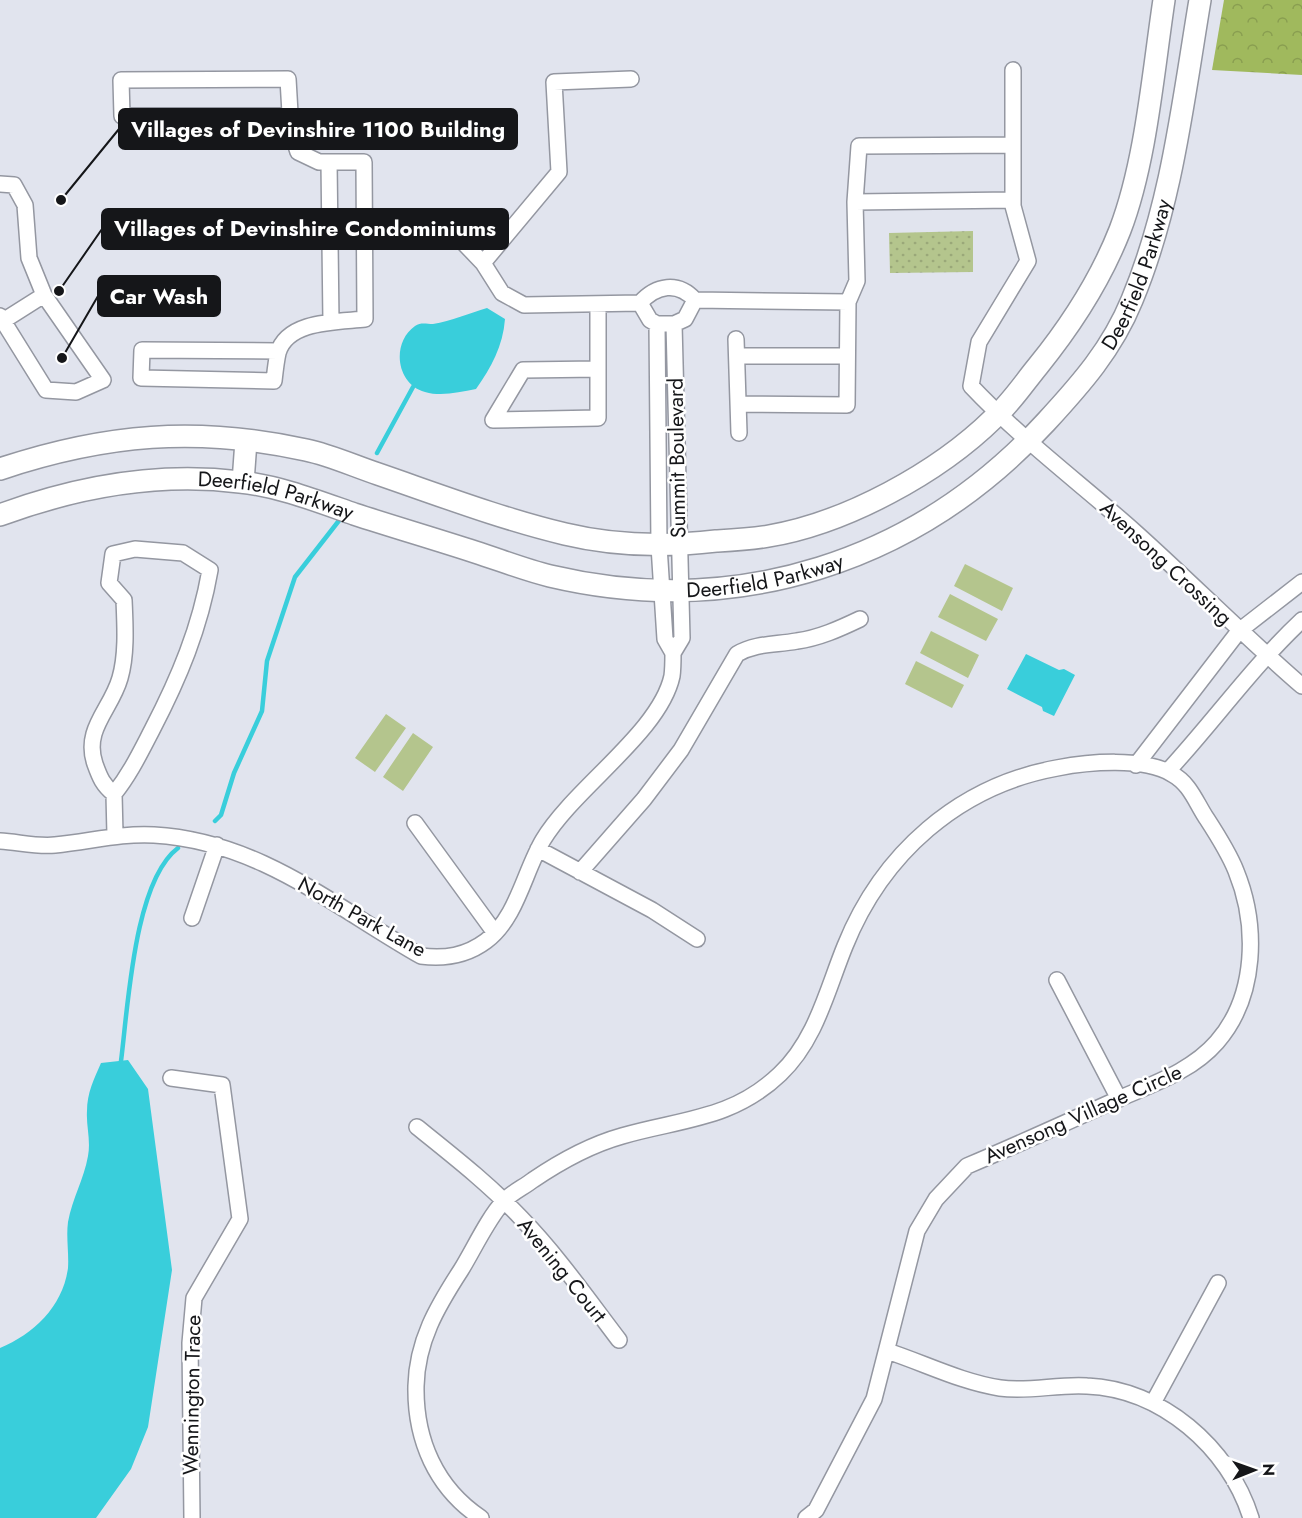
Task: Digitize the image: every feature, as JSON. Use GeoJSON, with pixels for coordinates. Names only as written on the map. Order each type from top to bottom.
{"type":"FeatureCollection","features":[{"type":"Feature","properties":{"kind":"main road","name":"Deerfield Parkway"},"geometry":{"type":"LineString","coordinates":[[0,469],[47,453],[105,440],[156,436],[246,441],[308,450],[567,535],[669,545],[770,536],[826,521],[889,492],[941,462],[998,415],[1072,323],[1102,271],[1121,228],[1136,169],[1164,0]]}},
{"type":"Feature","properties":{"kind":"main road","name":"Deerfield Parkway"},"geometry":{"type":"LineString","coordinates":[[0,515],[41,500],[107,485],[182,479],[243,482],[299,495],[547,575],[611,588],[671,591],[744,585],[812,571],[868,551],[929,521],[984,482],[1029,440],[1093,371],[1131,303],[1170,180],[1200,0]]}},
{"type":"Feature","properties":{"kind":"main road"},"geometry":{"type":"LineString","coordinates":[[243,482],[246,441]]}},
{"type":"Feature","properties":{"kind":"street"},"geometry":{"type":"LineString","coordinates":[[855,202],[1013,200],[1012,70]]}},
{"type":"Feature","properties":{"kind":"street"},"geometry":{"type":"LineString","coordinates":[[278,351],[142,350],[141,378],[274,381],[278,351],[291,334],[318,323],[365,320],[364,162],[319,162],[298,152],[291,130],[288,79],[121,80],[122,116],[290,116]]}},
{"type":"Feature","properties":{"kind":"street"},"geometry":{"type":"LineString","coordinates":[[483,263],[559,172],[554,82],[632,79]]}},
{"type":"Feature","properties":{"kind":"street"},"geometry":{"type":"LineString","coordinates":[[739,404],[847,405],[848,302],[857,281],[855,202],[858,146],[1013,145]]}},
{"type":"Feature","properties":{"kind":"street"},"geometry":{"type":"LineString","coordinates":[[329,162],[328,237],[331,322]]}},
{"type":"Feature","properties":{"kind":"street"},"geometry":{"type":"LineString","coordinates":[[0,184],[14,185],[25,205],[29,258],[44,295],[103,380],[76,392],[46,390],[1,318],[44,295]]}},
{"type":"Feature","properties":{"kind":"street","name":"Avensong Crossing"},"geometry":{"type":"LineString","coordinates":[[1013,200],[1028,261],[979,342],[971,386],[998,415],[1177,569],[1239,631],[1302,686]]}},
{"type":"Feature","properties":{"kind":"street"},"geometry":{"type":"LineString","coordinates":[[328,237],[434,232],[459,238],[483,263],[502,293],[524,305],[640,303],[650,291],[661,288],[679,289],[695,300],[848,302]]}},
{"type":"Feature","properties":{"kind":"street"},"geometry":{"type":"LineString","coordinates":[[640,303],[650,320],[657,324],[674,324],[685,319],[695,300]]}},
{"type":"Feature","properties":{"kind":"street"},"geometry":{"type":"LineString","coordinates":[[598,304],[598,369],[598,418],[493,420],[523,370],[598,369]]}},
{"type":"Feature","properties":{"kind":"street","name":"Summit Boulevard"},"geometry":{"type":"LineString","coordinates":[[657,324],[671,591]]}},
{"type":"Feature","properties":{"kind":"street","name":"Summit Boulevard"},"geometry":{"type":"LineString","coordinates":[[669,545],[674,324]]}},
{"type":"Feature","properties":{"kind":"street"},"geometry":{"type":"LineString","coordinates":[[736,339],[739,434]]}},
{"type":"Feature","properties":{"kind":"street"},"geometry":{"type":"LineString","coordinates":[[737,356],[847,356]]}},
{"type":"Feature","properties":{"kind":"street"},"geometry":{"type":"LineString","coordinates":[[114,794],[101,784],[90,750],[95,728],[120,678],[125,629],[124,600],[109,583],[113,554],[135,549],[183,553],[210,570],[202,613],[179,677],[131,773],[114,794],[115,835]]}},
{"type":"Feature","properties":{"kind":"street"},"geometry":{"type":"LineString","coordinates":[[1136,765],[1239,631],[1302,582]]}},
{"type":"Feature","properties":{"kind":"street","name":"North Park Lane"},"geometry":{"type":"LineString","coordinates":[[0,841],[53,845],[115,835],[156,835],[217,845],[268,863],[421,956],[444,958],[465,953],[485,942],[495,933],[513,907],[524,876],[558,818],[640,731],[665,694],[672,676],[673,653],[664,639],[671,591]]}},
{"type":"Feature","properties":{"kind":"street"},"geometry":{"type":"LineString","coordinates":[[580,872],[644,799],[681,750],[737,654],[752,646],[796,642],[818,636],[860,620]]}},
{"type":"Feature","properties":{"kind":"street"},"geometry":{"type":"LineString","coordinates":[[481,1518],[463,1506],[435,1472],[418,1413],[417,1368],[421,1346],[433,1314],[504,1200],[547,1171],[586,1149],[629,1134],[679,1125],[722,1111],[761,1089],[782,1073],[819,1016],[852,931],[874,892],[901,856],[951,809],[992,788],[1034,773],[1101,763],[1136,765],[1168,771],[1214,722],[1266,655],[1302,620]]}},
{"type":"Feature","properties":{"kind":"street","name":"Avensong Village Circle"},"geometry":{"type":"LineString","coordinates":[[816,1515],[874,1399],[899,1294],[917,1231],[936,1198],[968,1166],[1179,1073],[1214,1047],[1228,1029],[1238,1009],[1248,967],[1248,912],[1236,868],[1186,784],[1168,771]]}},
{"type":"Feature","properties":{"kind":"street"},"geometry":{"type":"LineString","coordinates":[[415,824],[495,933]]}},
{"type":"Feature","properties":{"kind":"street"},"geometry":{"type":"LineString","coordinates":[[192,918],[217,845]]}},
{"type":"Feature","properties":{"kind":"street"},"geometry":{"type":"LineString","coordinates":[[538,849],[652,910],[697,939]]}},
{"type":"Feature","properties":{"kind":"street"},"geometry":{"type":"LineString","coordinates":[[1057,980],[1119,1099]]}},
{"type":"Feature","properties":{"kind":"street","name":"Wennington Trace"},"geometry":{"type":"LineString","coordinates":[[171,1078],[222,1085],[240,1219],[194,1298],[190,1343],[192,1518]]}},
{"type":"Feature","properties":{"kind":"street","name":"Avening Court"},"geometry":{"type":"LineString","coordinates":[[417,1127],[504,1200],[556,1257],[619,1340]]}},
{"type":"Feature","properties":{"kind":"street"},"geometry":{"type":"LineString","coordinates":[[1153,1403],[1218,1283]]}},
{"type":"Feature","properties":{"kind":"street"},"geometry":{"type":"LineString","coordinates":[[887,1351],[981,1384],[1013,1389],[1088,1386],[1132,1394],[1153,1403],[1185,1423],[1217,1455],[1241,1493],[1251,1518]]}},
{"type":"Feature","properties":{"kind":"green space"},"geometry":{"type":"Polygon","coordinates":[[[1224,0],[1302,0],[1302,75],[1212,70],[1224,0]]]}},
{"type":"Feature","properties":{"kind":"green space"},"geometry":{"type":"Polygon","coordinates":[[[973,231],[973,272],[890,273],[889,233],[973,231]]]}},
{"type":"Feature","properties":{"kind":"green space"},"geometry":{"type":"Polygon","coordinates":[[[965,564],[1013,588],[1002,611],[954,586],[965,564]]]}},
{"type":"Feature","properties":{"kind":"green space"},"geometry":{"type":"Polygon","coordinates":[[[950,594],[998,619],[986,641],[938,617],[950,594]]]}},
{"type":"Feature","properties":{"kind":"green space"},"geometry":{"type":"Polygon","coordinates":[[[931,631],[979,655],[968,678],[920,653],[931,631]]]}},
{"type":"Feature","properties":{"kind":"green space"},"geometry":{"type":"Polygon","coordinates":[[[916,661],[964,685],[952,708],[905,684],[916,661]]]}},
{"type":"Feature","properties":{"kind":"green space"},"geometry":{"type":"Polygon","coordinates":[[[386,714],[406,728],[375,772],[355,758],[386,714]]]}},
{"type":"Feature","properties":{"kind":"green space"},"geometry":{"type":"Polygon","coordinates":[[[413,733],[433,747],[403,791],[383,777],[413,733]]]}},
{"type":"Feature","properties":{"kind":"water"},"geometry":{"type":"Polygon","coordinates":[[[487,308],[505,319],[504,329],[495,356],[476,389],[438,394],[415,388],[408,381],[400,362],[402,342],[407,333],[421,324],[440,323],[487,308]]]}},
{"type":"Feature","properties":{"kind":"water"},"geometry":{"type":"Polygon","coordinates":[[[1026,654],[1075,675],[1054,716],[1043,711],[1042,707],[1007,689],[1026,654]]]}},
{"type":"Feature","properties":{"kind":"water"},"geometry":{"type":"Polygon","coordinates":[[[128,1060],[148,1089],[172,1270],[148,1427],[131,1469],[96,1518],[0,1518],[0,1348],[35,1327],[60,1295],[68,1268],[68,1222],[88,1156],[87,1104],[93,1080],[101,1063],[128,1060]]]}},
{"type":"Feature","properties":{"kind":"waterway"},"geometry":{"type":"LineString","coordinates":[[377,453],[413,387]]}},
{"type":"Feature","properties":{"kind":"waterway"},"geometry":{"type":"LineString","coordinates":[[215,821],[221,815],[234,773],[262,711],[267,661],[295,577],[341,518]]}},
{"type":"Feature","properties":{"kind":"waterway"},"geometry":{"type":"LineString","coordinates":[[121,1061],[131,979],[142,916],[163,864],[178,848]]}},
{"type":"Feature","properties":{"kind":"place","name":"Villages of Devinshire 1100 Building"},"geometry":{"type":"Point","coordinates":[61,200]}},
{"type":"Feature","properties":{"kind":"place","name":"Villages of Devinshire Condominiums"},"geometry":{"type":"Point","coordinates":[59,291]}},
{"type":"Feature","properties":{"kind":"place","name":"Car Wash"},"geometry":{"type":"Point","coordinates":[62,358]}}]}
